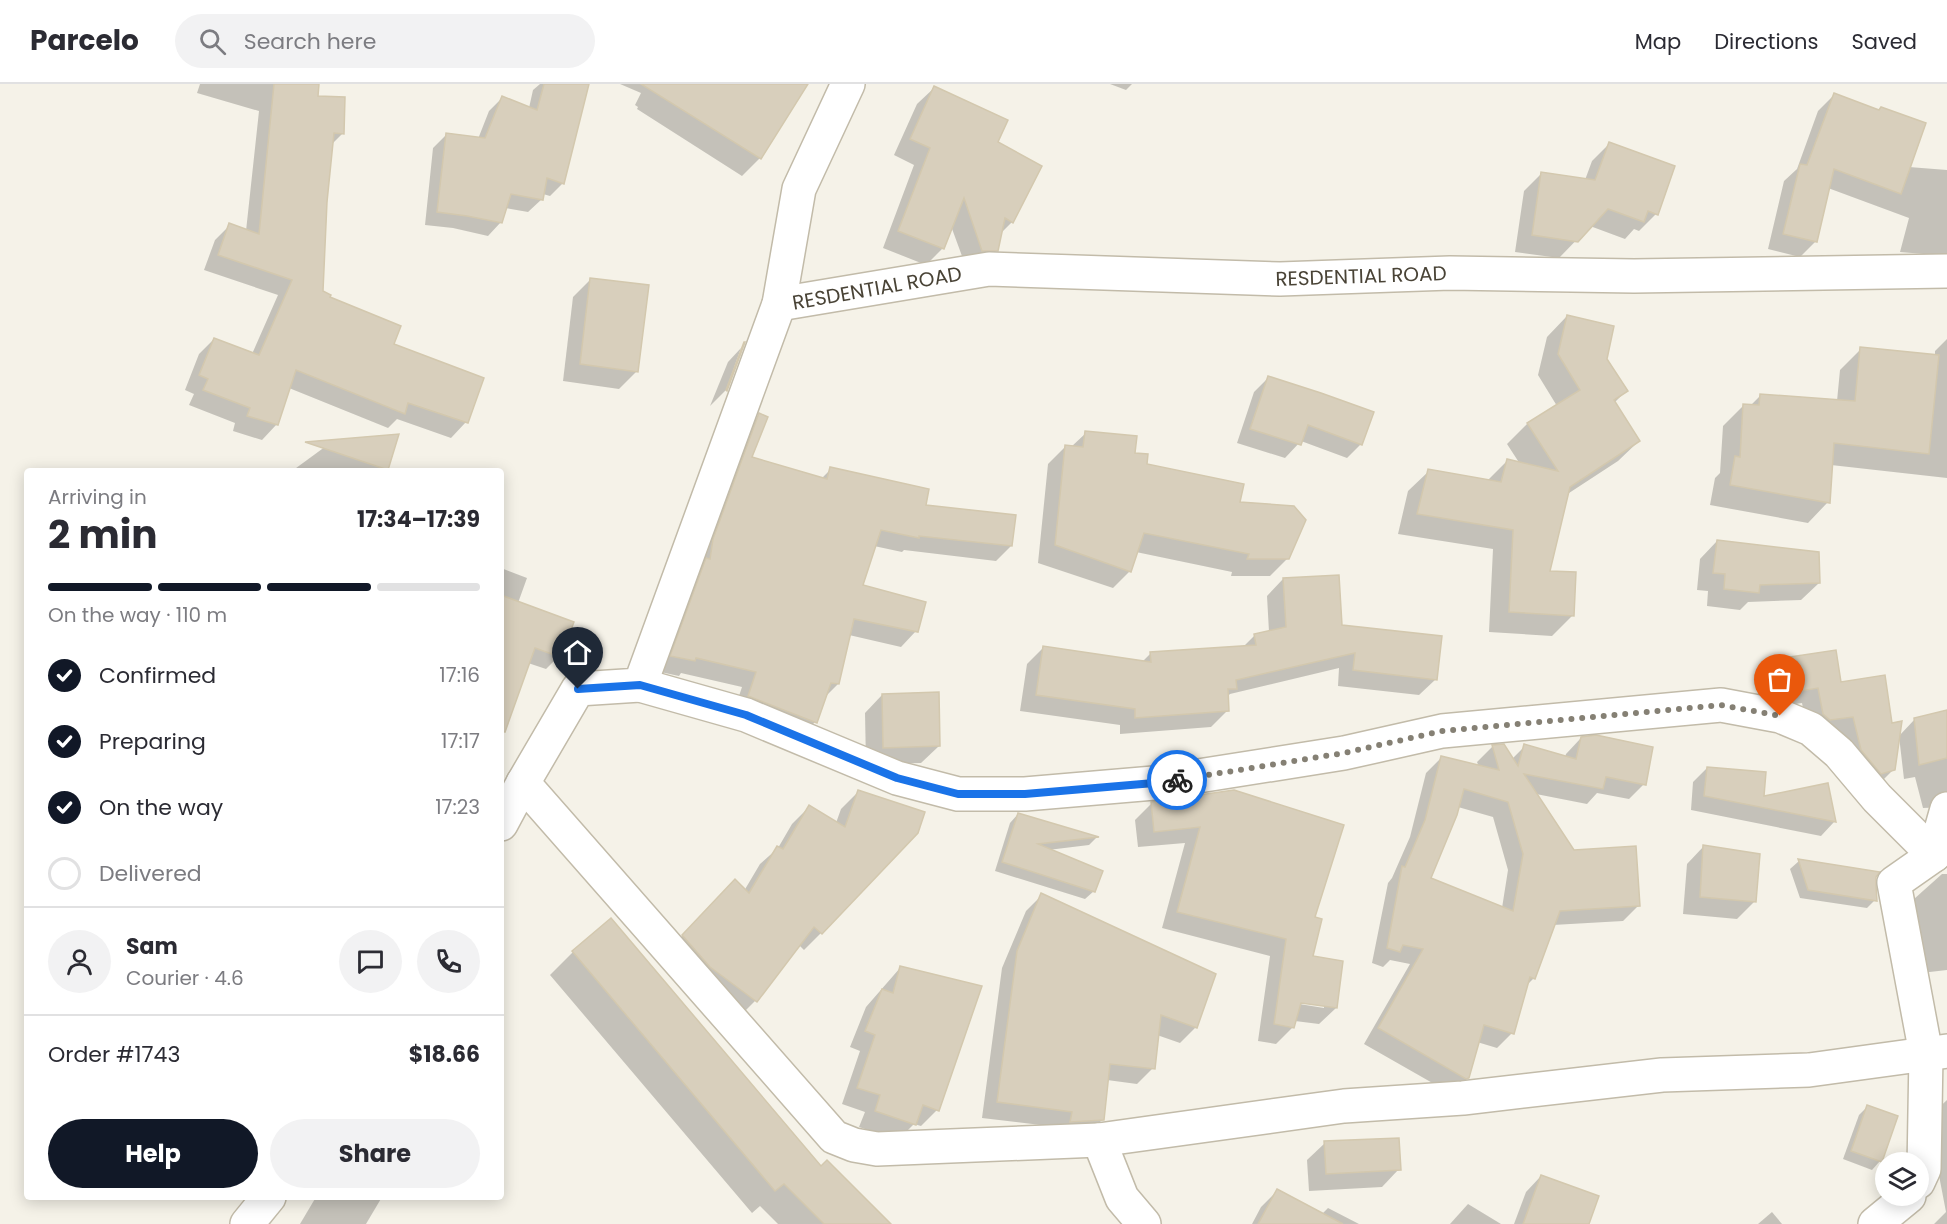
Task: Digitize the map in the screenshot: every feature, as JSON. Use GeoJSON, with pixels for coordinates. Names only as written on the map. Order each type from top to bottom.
{"type":"FeatureCollection","features":[{"type":"Feature","properties":{"kind":"street","name":"RESDENTIAL ROAD"},"geometry":{"type":"LineString","coordinates":[[640,685],[779,304],[799,189],[848,84]]}},
{"type":"Feature","properties":{"kind":"street","name":"RESDENTIAL ROAD"},"geometry":{"type":"LineString","coordinates":[[779,304],[989,269],[1280,279],[1450,273],[1634,276],[1947,271]]}},
{"type":"Feature","properties":{"kind":"street"},"geometry":{"type":"LineString","coordinates":[[504,818],[578,689],[640,685],[746,715],[897,778],[958,794],[1025,794],[1154,783],[1344,753],[1442,731],[1721,705],[1780,716],[1811,729],[1839,753],[1877,798],[1934,855]]}},
{"type":"Feature","properties":{"kind":"street"},"geometry":{"type":"LineString","coordinates":[[523,783],[834,1137],[854,1145],[877,1149],[1099,1140],[1344,1107],[1463,1098],[1662,1075],[1809,1070],[1936,1053]]}},
{"type":"Feature","properties":{"kind":"street"},"geometry":{"type":"LineString","coordinates":[[1926,1152],[1936,1053],[1894,883],[1934,855],[1947,809]]}},
{"type":"Feature","properties":{"kind":"street"},"geometry":{"type":"LineString","coordinates":[[1099,1140],[1122,1198],[1144,1224]]}},
{"type":"Feature","properties":{"kind":"street"},"geometry":{"type":"LineString","coordinates":[[247,1224],[267,1200]]}},
{"type":"Feature","properties":{"kind":"street"},"geometry":{"type":"LineString","coordinates":[[1875,1224],[1897,1206]]}},
{"type":"Feature","properties":{"kind":"building"},"geometry":{"type":"Polygon","coordinates":[[[274,84],[319,84],[318,96],[345,97],[344,134],[334,133],[327,202],[323,291],[331,295],[330,297],[401,326],[394,344],[484,378],[468,423],[408,403],[405,414],[296,370],[278,425],[247,416],[250,408],[203,390],[208,379],[199,375],[214,338],[259,355],[292,280],[218,255],[229,223],[259,234],[274,84]]]}},
{"type":"Feature","properties":{"kind":"building"},"geometry":{"type":"Polygon","coordinates":[[[544,84],[589,84],[564,184],[547,178],[543,200],[511,194],[502,223],[437,212],[446,133],[485,138],[502,96],[537,110],[544,84]]]}},
{"type":"Feature","properties":{"kind":"building"},"geometry":{"type":"Polygon","coordinates":[[[641,84],[808,84],[761,159],[641,84]]]}},
{"type":"Feature","properties":{"kind":"building"},"geometry":{"type":"Polygon","coordinates":[[[934,86],[1008,120],[998,142],[1042,166],[1013,223],[1005,218],[998,251],[982,251],[964,198],[944,249],[898,231],[930,148],[910,139],[934,86]]]}},
{"type":"Feature","properties":{"kind":"building"},"geometry":{"type":"Polygon","coordinates":[[[1834,93],[1879,110],[1881,107],[1926,123],[1901,194],[1834,169],[1817,242],[1783,234],[1800,164],[1807,165],[1834,93]]]}},
{"type":"Feature","properties":{"kind":"building"},"geometry":{"type":"Polygon","coordinates":[[[1609,142],[1675,166],[1658,215],[1648,211],[1644,222],[1608,209],[1578,242],[1532,235],[1541,172],[1595,180],[1609,142]]]}},
{"type":"Feature","properties":{"kind":"building"},"geometry":{"type":"Polygon","coordinates":[[[590,278],[649,285],[638,372],[580,364],[590,278]]]}},
{"type":"Feature","properties":{"kind":"building"},"geometry":{"type":"Polygon","coordinates":[[[1567,315],[1614,326],[1607,359],[1628,391],[1614,400],[1640,441],[1570,487],[1550,571],[1576,572],[1574,616],[1509,612],[1513,530],[1417,514],[1428,469],[1501,482],[1507,459],[1558,471],[1527,423],[1580,390],[1558,354],[1567,315]]]}},
{"type":"Feature","properties":{"kind":"building"},"geometry":{"type":"Polygon","coordinates":[[[745,342],[727,391],[726,390],[745,342]]]}},
{"type":"Feature","properties":{"kind":"building"},"geometry":{"type":"Polygon","coordinates":[[[1860,347],[1939,355],[1929,454],[1834,443],[1830,503],[1730,485],[1735,456],[1740,457],[1743,404],[1759,405],[1760,394],[1855,401],[1860,347]]]}},
{"type":"Feature","properties":{"kind":"building"},"geometry":{"type":"Polygon","coordinates":[[[1268,376],[1374,412],[1362,445],[1308,425],[1301,445],[1250,429],[1268,376]]]}},
{"type":"Feature","properties":{"kind":"building"},"geometry":{"type":"Polygon","coordinates":[[[759,413],[768,417],[752,457],[827,479],[830,467],[929,489],[926,505],[1016,515],[1012,546],[919,536],[919,538],[881,530],[863,585],[926,602],[918,632],[854,619],[839,684],[831,683],[817,723],[748,696],[756,672],[696,658],[695,661],[670,656],[706,558],[710,559],[713,539],[759,413]]]}},
{"type":"Feature","properties":{"kind":"building"},"geometry":{"type":"Polygon","coordinates":[[[1085,431],[1137,436],[1135,453],[1148,454],[1147,464],[1244,484],[1240,502],[1294,506],[1306,520],[1289,559],[1247,559],[1249,554],[1144,533],[1131,572],[1055,545],[1065,445],[1083,447],[1085,431]]]}},
{"type":"Feature","properties":{"kind":"building"},"geometry":{"type":"Polygon","coordinates":[[[399,434],[389,468],[382,468],[305,442],[399,434]]]}},
{"type":"Feature","properties":{"kind":"building"},"geometry":{"type":"Polygon","coordinates":[[[1717,540],[1819,552],[1820,583],[1760,585],[1759,593],[1724,589],[1725,574],[1713,573],[1717,540]]]}},
{"type":"Feature","properties":{"kind":"building"},"geometry":{"type":"Polygon","coordinates":[[[1339,575],[1342,625],[1442,636],[1437,680],[1353,670],[1355,653],[1236,680],[1237,689],[1228,689],[1229,711],[1135,718],[1135,709],[1036,695],[1043,646],[1151,662],[1150,652],[1256,645],[1254,634],[1286,627],[1283,578],[1339,575]]]}},
{"type":"Feature","properties":{"kind":"building"},"geometry":{"type":"Polygon","coordinates":[[[504,596],[574,622],[560,657],[535,648],[505,732],[504,596]]]}},
{"type":"Feature","properties":{"kind":"building"},"geometry":{"type":"Polygon","coordinates":[[[1836,650],[1841,682],[1885,675],[1892,723],[1902,721],[1895,770],[1881,774],[1861,750],[1853,717],[1830,720],[1823,714],[1818,688],[1783,694],[1777,659],[1836,650]]]}},
{"type":"Feature","properties":{"kind":"building"},"geometry":{"type":"Polygon","coordinates":[[[939,692],[940,746],[883,748],[882,694],[939,692]]]}},
{"type":"Feature","properties":{"kind":"building"},"geometry":{"type":"Polygon","coordinates":[[[1947,710],[1947,758],[1919,765],[1914,718],[1947,710]]]}},
{"type":"Feature","properties":{"kind":"building"},"geometry":{"type":"Polygon","coordinates":[[[1596,735],[1653,747],[1646,785],[1606,777],[1603,789],[1524,774],[1574,850],[1636,846],[1640,906],[1560,911],[1535,979],[1530,977],[1514,1034],[1484,1025],[1469,1078],[1466,1079],[1378,1028],[1423,949],[1403,945],[1400,952],[1387,948],[1402,866],[1405,867],[1425,820],[1441,756],[1499,770],[1492,745],[1504,744],[1518,766],[1524,744],[1576,759],[1581,737],[1596,735]],[[1464,789],[1457,815],[1431,878],[1513,911],[1523,854],[1508,802],[1464,789]]]}},
{"type":"Feature","properties":{"kind":"building"},"geometry":{"type":"Polygon","coordinates":[[[1707,767],[1766,772],[1764,796],[1828,783],[1836,822],[1704,796],[1707,767]]]}},
{"type":"Feature","properties":{"kind":"building"},"geometry":{"type":"Polygon","coordinates":[[[858,790],[925,812],[918,833],[822,934],[814,927],[757,1002],[710,967],[682,935],[735,879],[749,893],[777,846],[783,849],[809,805],[845,827],[858,790]]]}},
{"type":"Feature","properties":{"kind":"building"},"geometry":{"type":"Polygon","coordinates":[[[1234,790],[1344,825],[1315,917],[1322,919],[1313,956],[1343,961],[1337,1008],[1301,1003],[1294,1028],[1274,1024],[1286,939],[1177,912],[1200,827],[1154,832],[1151,802],[1234,790]]]}},
{"type":"Feature","properties":{"kind":"building"},"geometry":{"type":"Polygon","coordinates":[[[1018,813],[1099,837],[1038,844],[1103,871],[1095,892],[1002,862],[1018,813]]]}},
{"type":"Feature","properties":{"kind":"building"},"geometry":{"type":"Polygon","coordinates":[[[1703,845],[1760,854],[1756,902],[1700,897],[1703,845]]]}},
{"type":"Feature","properties":{"kind":"building"},"geometry":{"type":"Polygon","coordinates":[[[1798,859],[1880,872],[1876,877],[1877,901],[1808,890],[1798,859]]]}},
{"type":"Feature","properties":{"kind":"building"},"geometry":{"type":"Polygon","coordinates":[[[1041,893],[1216,974],[1197,1028],[1161,1015],[1155,1069],[1110,1064],[1104,1120],[1070,1122],[1072,1112],[997,1102],[1017,951],[1041,893]]]}},
{"type":"Feature","properties":{"kind":"building"},"geometry":{"type":"Polygon","coordinates":[[[611,918],[821,1166],[827,1160],[891,1224],[824,1224],[784,1184],[775,1191],[572,951],[611,918]]]}},
{"type":"Feature","properties":{"kind":"building"},"geometry":{"type":"Polygon","coordinates":[[[900,966],[982,986],[939,1111],[923,1105],[916,1125],[875,1111],[880,1095],[857,1088],[875,1035],[865,1031],[882,989],[893,993],[900,966]]]}},
{"type":"Feature","properties":{"kind":"building"},"geometry":{"type":"Polygon","coordinates":[[[1867,1105],[1898,1116],[1885,1152],[1875,1152],[1875,1160],[1851,1151],[1867,1105]]]}},
{"type":"Feature","properties":{"kind":"building"},"geometry":{"type":"Polygon","coordinates":[[[1399,1138],[1401,1170],[1326,1174],[1324,1141],[1399,1138]]]}},
{"type":"Feature","properties":{"kind":"building"},"geometry":{"type":"Polygon","coordinates":[[[1541,1175],[1599,1196],[1589,1224],[1523,1224],[1541,1175]]]}},
{"type":"Feature","properties":{"kind":"building"},"geometry":{"type":"Polygon","coordinates":[[[1277,1189],[1343,1224],[1258,1224],[1277,1189]]]}},
{"type":"Feature","properties":{"kind":"way so far"},"geometry":{"type":"LineString","coordinates":[[1177,780],[1344,753],[1442,731],[1721,705],[1780,716]]}},
{"type":"Feature","properties":{"kind":"route"},"geometry":{"type":"LineString","coordinates":[[578,689],[640,685],[746,715],[897,778],[958,794],[1025,794],[1177,780]]}}]}
